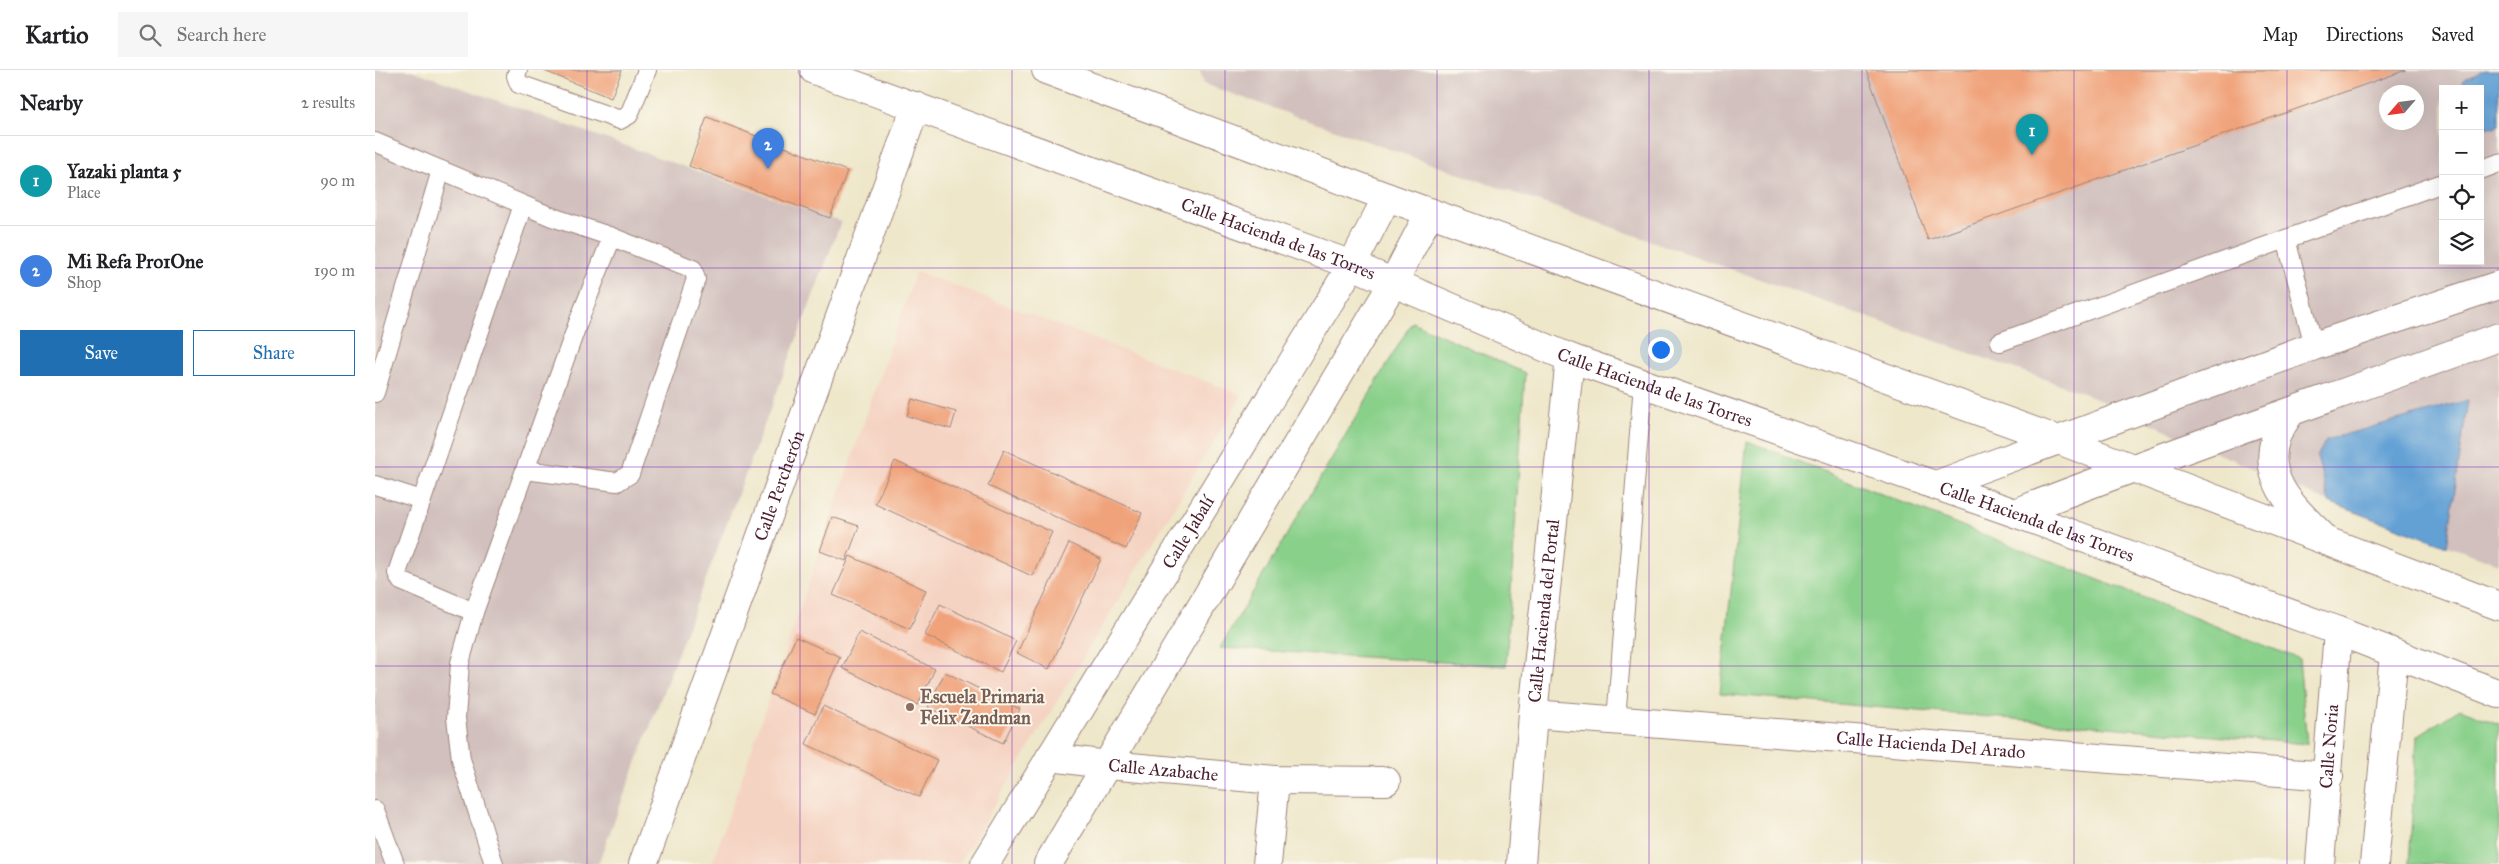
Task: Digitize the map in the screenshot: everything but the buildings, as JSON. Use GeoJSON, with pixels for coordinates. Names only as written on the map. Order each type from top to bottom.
{"type":"FeatureCollection","features":[{"type":"Feature","properties":{"kind":"street","name":"Calle Hacienda de las Torres"},"geometry":{"type":"LineString","coordinates":[[814,70],[1351,265],[1570,358],[2015,513],[2338,631],[2499,694]]}},
{"type":"Feature","properties":{"kind":"street"},"geometry":{"type":"LineString","coordinates":[[1046,70],[1387,197],[2061,441],[2499,606]]}},
{"type":"Feature","properties":{"kind":"street","name":"Calle Percherón"},"geometry":{"type":"LineString","coordinates":[[643,864],[916,106]]}},
{"type":"Feature","properties":{"kind":"street","name":"Calle Jabalí"},"geometry":{"type":"LineString","coordinates":[[985,864],[1351,265],[1387,197]]}},
{"type":"Feature","properties":{"kind":"street"},"geometry":{"type":"LineString","coordinates":[[1048,864],[1393,282],[1430,212]]}},
{"type":"Feature","properties":{"kind":"street"},"geometry":{"type":"LineString","coordinates":[[1936,485],[2061,441],[2314,346],[2499,285]]}},
{"type":"Feature","properties":{"kind":"street"},"geometry":{"type":"LineString","coordinates":[[2015,513],[2131,467],[2289,413],[2499,337]]}},
{"type":"Feature","properties":{"kind":"street","name":"Calle Hacienda del Portal"},"geometry":{"type":"LineString","coordinates":[[1521,864],[1533,714],[1570,358]]}},
{"type":"Feature","properties":{"kind":"street"},"geometry":{"type":"LineString","coordinates":[[2289,413],[2276,436],[2272,455],[2275,480],[2290,503],[2327,541]]}},
{"type":"Feature","properties":{"kind":"street","name":"Calle Noria"},"geometry":{"type":"LineString","coordinates":[[2320,864],[2329,776],[2338,631]]}},
{"type":"Feature","properties":{"kind":"street"},"geometry":{"type":"LineString","coordinates":[[2374,864],[2394,654]]}},
{"type":"Feature","properties":{"kind":"street","name":"Calle Hacienda Del Arado"},"geometry":{"type":"LineString","coordinates":[[1533,714],[2329,776]]}},
{"type":"Feature","properties":{"kind":"street","name":"Calle Azabache"},"geometry":{"type":"LineString","coordinates":[[1050,757],[1108,765],[1275,780],[1386,781]]}},
{"type":"Feature","properties":{"kind":"street"},"geometry":{"type":"LineString","coordinates":[[1267,864],[1275,780]]}},
{"type":"Feature","properties":{"kind":"lane"},"geometry":{"type":"LineString","coordinates":[[518,70],[516,76],[519,84],[620,120],[629,115],[647,70]]}},
{"type":"Feature","properties":{"kind":"lane"},"geometry":{"type":"LineString","coordinates":[[375,142],[552,217],[612,237],[693,269],[696,279],[630,474],[617,482],[525,470]]}},
{"type":"Feature","properties":{"kind":"lane"},"geometry":{"type":"LineString","coordinates":[[2484,169],[2499,163]]}},
{"type":"Feature","properties":{"kind":"lane"},"geometry":{"type":"LineString","coordinates":[[375,393],[441,170]]}},
{"type":"Feature","properties":{"kind":"lane"},"geometry":{"type":"LineString","coordinates":[[2000,342],[2439,184]]}},
{"type":"Feature","properties":{"kind":"lane"},"geometry":{"type":"LineString","coordinates":[[474,612],[401,581],[397,573],[523,205]]}},
{"type":"Feature","properties":{"kind":"lane"},"geometry":{"type":"LineString","coordinates":[[494,864],[461,759],[456,718],[460,663],[474,612],[579,320],[612,237]]}},
{"type":"Feature","properties":{"kind":"lane"},"geometry":{"type":"LineString","coordinates":[[2286,239],[2314,346]]}},
{"type":"Feature","properties":{"kind":"lane"},"geometry":{"type":"LineString","coordinates":[[1615,720],[1643,384]]}},
{"type":"Feature","properties":{"kind":"lane"},"geometry":{"type":"LineString","coordinates":[[375,485],[422,500]]}},
{"type":"Feature","properties":{"kind":"lane"},"geometry":{"type":"LineString","coordinates":[[375,810],[395,864]]}},
{"type":"Feature","properties":{"kind":"shaded area"},"geometry":{"type":"Polygon","coordinates":[[[375,70],[411,70],[841,222],[598,864],[375,864],[375,70]]]}},
{"type":"Feature","properties":{"kind":"shaded area"},"geometry":{"type":"Polygon","coordinates":[[[1200,70],[2499,70],[2499,564],[2344,509],[2081,392],[1204,84],[1200,70]]]}},
{"type":"Feature","properties":{"kind":"shaded area","name":"Escuela Primaria Felix Zandman"},"geometry":{"type":"Polygon","coordinates":[[[916,271],[1242,395],[959,864],[712,864],[916,271]]]}},
{"type":"Feature","properties":{"kind":"green space"},"geometry":{"type":"Polygon","coordinates":[[[1412,322],[1525,373],[1506,666],[1220,648],[1412,322]]]}},
{"type":"Feature","properties":{"kind":"green space"},"geometry":{"type":"Polygon","coordinates":[[[1747,441],[2299,659],[2307,744],[1720,694],[1747,441]]]}},
{"type":"Feature","properties":{"kind":"green space"},"geometry":{"type":"Polygon","coordinates":[[[2460,709],[2499,724],[2499,864],[2409,864],[2417,736],[2460,709]]]}},
{"type":"Feature","properties":{"kind":"water"},"geometry":{"type":"Polygon","coordinates":[[[2484,70],[2499,70],[2499,125],[2494,128],[2484,127],[2484,85],[2462,85],[2463,81],[2484,70]]]}},
{"type":"Feature","properties":{"kind":"water"},"geometry":{"type":"Polygon","coordinates":[[[2468,400],[2447,546],[2329,502],[2317,457],[2326,440],[2468,400]]]}},
{"type":"Feature","properties":{"kind":"place","name":"Yazaki planta 5"},"geometry":{"type":"Point","coordinates":[2032,155]}},
{"type":"Feature","properties":{"kind":"place","name":"Mi Refa Pro1One"},"geometry":{"type":"Point","coordinates":[768,169]}},
{"type":"Feature","properties":{"kind":"place","name":"Escuela Primaria Felix Zandman"},"geometry":{"type":"Point","coordinates":[910,707]}}]}
